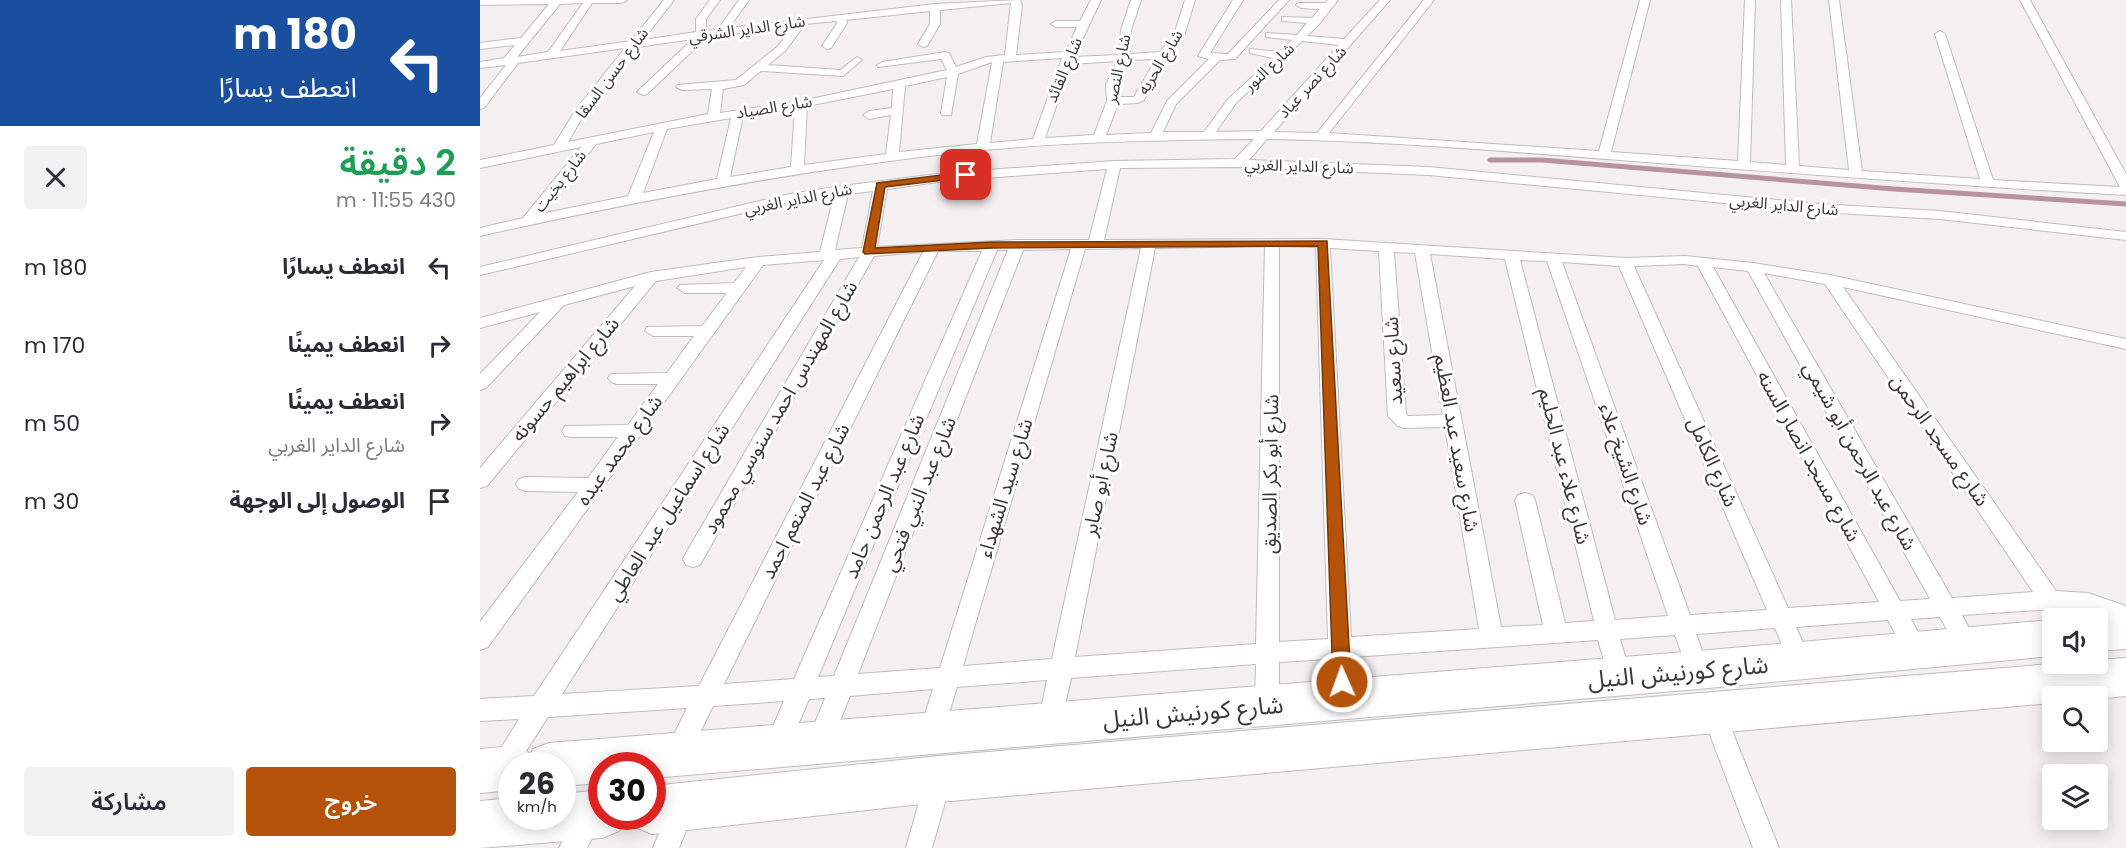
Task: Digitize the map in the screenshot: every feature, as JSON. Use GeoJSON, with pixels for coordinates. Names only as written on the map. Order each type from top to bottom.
{"type":"FeatureCollection","features":[{"type":"Feature","properties":{"kind":"highway","name":"شارع كورنيش النيل"},"geometry":{"type":"LineString","coordinates":[[576,763],[1619,677],[1916,650],[1967,645],[2042,621]]}},
{"type":"Feature","properties":{"kind":"highway"},"geometry":{"type":"LineString","coordinates":[[2108,632],[2126,631]]}},
{"type":"Feature","properties":{"kind":"highway","name":"شارع كورنيش النيل"},"geometry":{"type":"LineString","coordinates":[[668,808],[939,779],[1713,711],[2125,679]]}},
{"type":"Feature","properties":{"kind":"highway"},"geometry":{"type":"LineString","coordinates":[[480,825],[588,826]]}},
{"type":"Feature","properties":{"kind":"street"},"geometry":{"type":"LineString","coordinates":[[480,2],[622,0]]}},
{"type":"Feature","properties":{"kind":"street","name":"شارع حسن السقا"},"geometry":{"type":"LineString","coordinates":[[558,149],[581,110],[669,0]]}},
{"type":"Feature","properties":{"kind":"street"},"geometry":{"type":"LineString","coordinates":[[643,92],[703,34],[701,19],[715,0]]}},
{"type":"Feature","properties":{"kind":"street"},"geometry":{"type":"LineString","coordinates":[[721,32],[744,0]]}},
{"type":"Feature","properties":{"kind":"street"},"geometry":{"type":"LineString","coordinates":[[864,14],[879,0]]}},
{"type":"Feature","properties":{"kind":"street"},"geometry":{"type":"LineString","coordinates":[[983,146],[1017,5],[1014,0]]}},
{"type":"Feature","properties":{"kind":"street","name":"شارع الداير الشرقي"},"geometry":{"type":"LineString","coordinates":[[480,65],[802,21],[1014,0]]}},
{"type":"Feature","properties":{"kind":"street","name":"شارع القائد"},"geometry":{"type":"LineString","coordinates":[[1038,142],[1050,99],[1067,58],[1096,0]]}},
{"type":"Feature","properties":{"kind":"street","name":"شارع النصر"},"geometry":{"type":"LineString","coordinates":[[1099,138],[1113,101],[1112,86],[1124,57],[1126,30],[1136,0]]}},
{"type":"Feature","properties":{"kind":"street","name":"شارع الحريه"},"geometry":{"type":"LineString","coordinates":[[1113,101],[1138,100],[1163,55],[1179,36],[1190,0]]}},
{"type":"Feature","properties":{"kind":"street"},"geometry":{"type":"LineString","coordinates":[[1238,0],[1203,54],[1231,57],[1284,0]]}},
{"type":"Feature","properties":{"kind":"street","name":"شارع نصر عياد"},"geometry":{"type":"LineString","coordinates":[[1239,163],[1318,72],[1348,43],[1385,0]]}},
{"type":"Feature","properties":{"kind":"street"},"geometry":{"type":"LineString","coordinates":[[1320,137],[1429,0]]}},
{"type":"Feature","properties":{"kind":"street"},"geometry":{"type":"LineString","coordinates":[[1604,155],[1645,0]]}},
{"type":"Feature","properties":{"kind":"street"},"geometry":{"type":"LineString","coordinates":[[1744,164],[1750,0]]}},
{"type":"Feature","properties":{"kind":"street"},"geometry":{"type":"LineString","coordinates":[[1786,0],[1793,169]]}},
{"type":"Feature","properties":{"kind":"street"},"geometry":{"type":"LineString","coordinates":[[1834,0],[1856,175]]}},
{"type":"Feature","properties":{"kind":"street"},"geometry":{"type":"LineString","coordinates":[[2025,0],[2126,186]]}},
{"type":"Feature","properties":{"kind":"street"},"geometry":{"type":"LineString","coordinates":[[480,106],[554,1]]}},
{"type":"Feature","properties":{"kind":"street"},"geometry":{"type":"LineString","coordinates":[[552,55],[589,1]]}},
{"type":"Feature","properties":{"kind":"street"},"geometry":{"type":"LineString","coordinates":[[488,9],[496,2]]}},
{"type":"Feature","properties":{"kind":"street"},"geometry":{"type":"LineString","coordinates":[[1301,5],[1331,3]]}},
{"type":"Feature","properties":{"kind":"street","name":"شارع النور"},"geometry":{"type":"LineString","coordinates":[[1208,135],[1232,101],[1282,56],[1317,21],[1331,3]]}},
{"type":"Feature","properties":{"kind":"street"},"geometry":{"type":"LineString","coordinates":[[922,44],[935,24],[935,7]]}},
{"type":"Feature","properties":{"kind":"street"},"geometry":{"type":"LineString","coordinates":[[827,46],[842,23],[840,17]]}},
{"type":"Feature","properties":{"kind":"street"},"geometry":{"type":"LineString","coordinates":[[1285,19],[1317,21]]}},
{"type":"Feature","properties":{"kind":"street"},"geometry":{"type":"LineString","coordinates":[[682,87],[739,84],[783,48],[802,21]]}},
{"type":"Feature","properties":{"kind":"street"},"geometry":{"type":"LineString","coordinates":[[1056,24],[1083,24]]}},
{"type":"Feature","properties":{"kind":"street"},"geometry":{"type":"LineString","coordinates":[[1940,34],[1988,185]]}},
{"type":"Feature","properties":{"kind":"street"},"geometry":{"type":"LineString","coordinates":[[1270,35],[1348,43]]}},
{"type":"Feature","properties":{"kind":"street"},"geometry":{"type":"LineString","coordinates":[[480,46],[524,41]]}},
{"type":"Feature","properties":{"kind":"street"},"geometry":{"type":"LineString","coordinates":[[1254,51],[1282,56]]}},
{"type":"Feature","properties":{"kind":"street"},"geometry":{"type":"LineString","coordinates":[[882,65],[944,55],[953,72],[947,113]]}},
{"type":"Feature","properties":{"kind":"street","name":"شارع الصياد"},"geometry":{"type":"LineString","coordinates":[[480,164],[662,126],[801,104],[899,84],[953,72],[1004,57],[1163,55]]}},
{"type":"Feature","properties":{"kind":"street"},"geometry":{"type":"LineString","coordinates":[[1155,136],[1174,99],[1217,57]]}},
{"type":"Feature","properties":{"kind":"street"},"geometry":{"type":"LineString","coordinates":[[759,68],[843,73],[857,60]]}},
{"type":"Feature","properties":{"kind":"street"},"geometry":{"type":"LineString","coordinates":[[892,154],[899,84]]}},
{"type":"Feature","properties":{"kind":"street"},"geometry":{"type":"LineString","coordinates":[[713,117],[718,87],[721,85]]}},
{"type":"Feature","properties":{"kind":"street"},"geometry":{"type":"LineString","coordinates":[[797,168],[801,104]]}},
{"type":"Feature","properties":{"kind":"street"},"geometry":{"type":"LineString","coordinates":[[869,115],[898,111]]}},
{"type":"Feature","properties":{"kind":"street"},"geometry":{"type":"LineString","coordinates":[[723,181],[738,114]]}},
{"type":"Feature","properties":{"kind":"street"},"geometry":{"type":"LineString","coordinates":[[634,198],[662,126]]}},
{"type":"Feature","properties":{"kind":"street","name":"شارع الداير الغربي"},"geometry":{"type":"LineString","coordinates":[[480,232],[723,181],[892,154],[1038,142],[1155,136],[1320,137],[1744,164],[1988,185],[2126,191]]}},
{"type":"Feature","properties":{"kind":"street","name":"شارع بخيت"},"geometry":{"type":"LineString","coordinates":[[530,220],[591,142]]}},
{"type":"Feature","properties":{"kind":"street","name":"شارع الداير الغربي"},"geometry":{"type":"LineString","coordinates":[[480,271],[790,198],[1007,171],[1114,165],[1239,163],[1429,171],[1820,208],[1940,215],[2126,236]]}},
{"type":"Feature","properties":{"kind":"street","name":"شارع سيد الشهداء"},"geometry":{"type":"LineString","coordinates":[[931,734],[1114,165]]}},
{"type":"Feature","properties":{"kind":"street","name":"شارع المهندس احمد سنوسي محمود"},"geometry":{"type":"LineString","coordinates":[[693,559],[869,252],[881,185]]}},
{"type":"Feature","properties":{"kind":"street","name":"شارع اسماعيل عبد العاطي"},"geometry":{"type":"LineString","coordinates":[[497,769],[541,706],[831,255],[842,190]]}},
{"type":"Feature","properties":{"kind":"street"},"geometry":{"type":"LineString","coordinates":[[480,323],[651,277],[758,261],[933,247],[1272,242],[1323,243],[1625,262],[1703,261],[1754,267],[1830,280],[2126,344]]}},
{"type":"Feature","properties":{"kind":"street","name":"شارع أبو بكر الصديق"},"geometry":{"type":"LineString","coordinates":[[1267,705],[1272,242]]}},
{"type":"Feature","properties":{"kind":"street"},"geometry":{"type":"LineString","coordinates":[[1323,243],[1342,699]]}},
{"type":"Feature","properties":{"kind":"street","name":"شارع عبد النبي فتحي"},"geometry":{"type":"LineString","coordinates":[[819,743],[1018,244]]}},
{"type":"Feature","properties":{"kind":"street","name":"شارع أبو صابر"},"geometry":{"type":"LineString","coordinates":[[1050,724],[1149,244]]}},
{"type":"Feature","properties":{"kind":"street","name":"شارع عبد الرحمن حامد"},"geometry":{"type":"LineString","coordinates":[[776,746],[992,245]]}},
{"type":"Feature","properties":{"kind":"street","name":"شارع عبد المنعم احمد"},"geometry":{"type":"LineString","coordinates":[[676,755],[933,247]]}},
{"type":"Feature","properties":{"kind":"street","name":"شارع سعيد"},"geometry":{"type":"LineString","coordinates":[[1386,247],[1396,416],[1404,422],[1454,421]]}},
{"type":"Feature","properties":{"kind":"street","name":"شارع سعيد عبد العظيم"},"geometry":{"type":"LineString","coordinates":[[1422,249],[1492,638]]}},
{"type":"Feature","properties":{"kind":"street","name":"شارع علاء عبد الحليم"},"geometry":{"type":"LineString","coordinates":[[1511,255],[1619,677]]}},
{"type":"Feature","properties":{"kind":"street","name":"شارع الشيخ علاء"},"geometry":{"type":"LineString","coordinates":[[1553,257],[1698,670]]}},
{"type":"Feature","properties":{"kind":"street","name":"شارع محمد عبده"},"geometry":{"type":"LineString","coordinates":[[480,639],[758,261]]}},
{"type":"Feature","properties":{"kind":"street","name":"شارع مسجد انصار السنه"},"geometry":{"type":"LineString","coordinates":[[1703,261],[1916,650]]}},
{"type":"Feature","properties":{"kind":"street","name":"شارع الكامل"},"geometry":{"type":"LineString","coordinates":[[1625,262],[1800,661]]}},
{"type":"Feature","properties":{"kind":"street","name":"شارع عبد الرحمن أبو شيمي"},"geometry":{"type":"LineString","coordinates":[[1754,267],[1967,645]]}},
{"type":"Feature","properties":{"kind":"street","name":"شارع ابراهيم حسونه"},"geometry":{"type":"LineString","coordinates":[[480,481],[651,277]]}},
{"type":"Feature","properties":{"kind":"street","name":"شارع مسجد الرحمن"},"geometry":{"type":"LineString","coordinates":[[1830,280],[2044,608]]}},
{"type":"Feature","properties":{"kind":"street"},"geometry":{"type":"LineString","coordinates":[[685,288],[738,288]]}},
{"type":"Feature","properties":{"kind":"street"},"geometry":{"type":"LineString","coordinates":[[481,382],[560,300]]}},
{"type":"Feature","properties":{"kind":"street"},"geometry":{"type":"LineString","coordinates":[[653,331],[707,330]]}},
{"type":"Feature","properties":{"kind":"street"},"geometry":{"type":"LineString","coordinates":[[617,378],[672,379]]}},
{"type":"Feature","properties":{"kind":"street"},"geometry":{"type":"LineString","coordinates":[[571,431],[634,430]]}},
{"type":"Feature","properties":{"kind":"street"},"geometry":{"type":"LineString","coordinates":[[526,484],[594,485]]}},
{"type":"Feature","properties":{"kind":"street"},"geometry":{"type":"LineString","coordinates":[[1525,500],[1556,634]]}},
{"type":"Feature","properties":{"kind":"street"},"geometry":{"type":"LineString","coordinates":[[2074,608],[2088,602],[2106,608]]}},
{"type":"Feature","properties":{"kind":"street"},"geometry":{"type":"LineString","coordinates":[[480,710],[706,696],[1268,653],[1893,609],[1944,606],[2042,617]]}},
{"type":"Feature","properties":{"kind":"street"},"geometry":{"type":"LineString","coordinates":[[2108,609],[2126,615]]}},
{"type":"Feature","properties":{"kind":"street"},"geometry":{"type":"LineString","coordinates":[[1713,711],[1767,848]]}},
{"type":"Feature","properties":{"kind":"street"},"geometry":{"type":"LineString","coordinates":[[919,848],[939,779]]}},
{"type":"Feature","properties":{"kind":"street"},"geometry":{"type":"LineString","coordinates":[[666,848],[668,808]]}},
{"type":"Feature","properties":{"kind":"waterway"},"geometry":{"type":"LineString","coordinates":[[1490,160],[1542,160],[1894,189],[2126,204]]}},
{"type":"Feature","properties":{"kind":"route"},"geometry":{"type":"LineString","coordinates":[[966,175],[881,185],[869,252],[933,247],[1080,243],[1323,243],[1342,682]]}}]}
